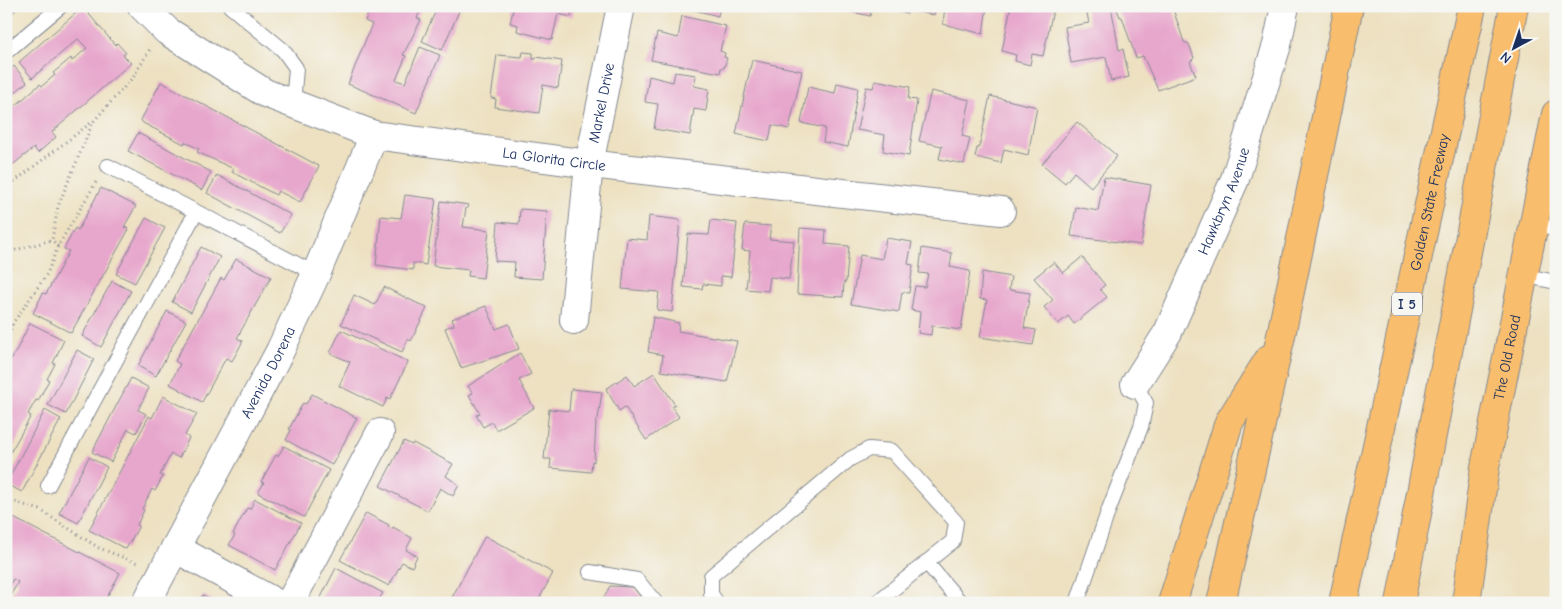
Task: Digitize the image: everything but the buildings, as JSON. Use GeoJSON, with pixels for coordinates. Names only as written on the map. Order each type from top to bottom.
{"type":"FeatureCollection","features":[{"type":"Feature","properties":{"kind":"main road"},"geometry":{"type":"LineString","coordinates":[[1221,603],[1280,340],[1349,6]]}},
{"type":"Feature","properties":{"kind":"main road","name":"Golden State Freeway"},"geometry":{"type":"LineString","coordinates":[[1343,603],[1472,6]]}},
{"type":"Feature","properties":{"kind":"main road"},"geometry":{"type":"LineString","coordinates":[[1400,603],[1514,6]]}},
{"type":"Feature","properties":{"kind":"main road","name":"The Old Road"},"geometry":{"type":"LineString","coordinates":[[1466,603],[1485,468],[1522,275],[1544,226],[1555,117]]}},
{"type":"Feature","properties":{"kind":"main road"},"geometry":{"type":"LineString","coordinates":[[1172,603],[1229,422],[1280,340]]}},
{"type":"Feature","properties":{"kind":"street","name":"La Glorita Circle"},"geometry":{"type":"LineString","coordinates":[[142,6],[167,31],[265,93],[374,135],[589,164],[1001,211]]}},
{"type":"Feature","properties":{"kind":"street","name":"Markel Drive"},"geometry":{"type":"LineString","coordinates":[[574,320],[589,164],[621,6]]}},
{"type":"Feature","properties":{"kind":"street","name":"Hawkbryn Avenue"},"geometry":{"type":"LineString","coordinates":[[1135,384],[1168,332],[1235,178],[1277,45],[1285,6]]}},
{"type":"Feature","properties":{"kind":"street","name":"Avenida Dorena"},"geometry":{"type":"LineString","coordinates":[[146,603],[280,351],[316,274],[374,135]]}},
{"type":"Feature","properties":{"kind":"street"},"geometry":{"type":"LineString","coordinates":[[290,603],[380,433]]}},
{"type":"Feature","properties":{"kind":"street"},"geometry":{"type":"LineString","coordinates":[[175,548],[276,603]]}},
{"type":"Feature","properties":{"kind":"lane"},"geometry":{"type":"LineString","coordinates":[[6,52],[61,6]]}},
{"type":"Feature","properties":{"kind":"lane"},"geometry":{"type":"LineString","coordinates":[[230,6],[283,50],[296,68],[293,104]]}},
{"type":"Feature","properties":{"kind":"lane"},"geometry":{"type":"LineString","coordinates":[[108,166],[316,274]]}},
{"type":"Feature","properties":{"kind":"lane"},"geometry":{"type":"LineString","coordinates":[[48,486],[196,212]]}},
{"type":"Feature","properties":{"kind":"lane"},"geometry":{"type":"LineString","coordinates":[[1522,275],[1556,282]]}},
{"type":"Feature","properties":{"kind":"lane"},"geometry":{"type":"LineString","coordinates":[[1077,603],[1109,509],[1141,427],[1146,403],[1135,384]]}},
{"type":"Feature","properties":{"kind":"lane"},"geometry":{"type":"LineString","coordinates":[[717,603],[711,594],[711,576],[850,460],[869,449],[892,451],[956,522],[953,541],[876,603]]}},
{"type":"Feature","properties":{"kind":"lane"},"geometry":{"type":"LineString","coordinates":[[926,562],[961,603]]}},
{"type":"Feature","properties":{"kind":"lane"},"geometry":{"type":"LineString","coordinates":[[590,572],[637,580],[656,603]]}},
{"type":"Feature","properties":{"kind":"path"},"geometry":{"type":"LineString","coordinates":[[6,188],[93,122],[134,76],[148,51],[167,31]]}},
{"type":"Feature","properties":{"kind":"path"},"geometry":{"type":"LineString","coordinates":[[52,240],[58,206],[93,122]]}},
{"type":"Feature","properties":{"kind":"path"},"geometry":{"type":"LineString","coordinates":[[6,344],[14,324],[47,274],[58,246],[95,182],[108,166]]}},
{"type":"Feature","properties":{"kind":"path"},"geometry":{"type":"LineString","coordinates":[[52,240],[58,246]]}},
{"type":"Feature","properties":{"kind":"path"},"geometry":{"type":"LineString","coordinates":[[6,248],[12,251],[52,240]]}},
{"type":"Feature","properties":{"kind":"path"},"geometry":{"type":"LineString","coordinates":[[6,327],[14,324]]}},
{"type":"Feature","properties":{"kind":"path"},"geometry":{"type":"LineString","coordinates":[[6,499],[40,510],[99,548],[130,559],[161,574]]}}]}
